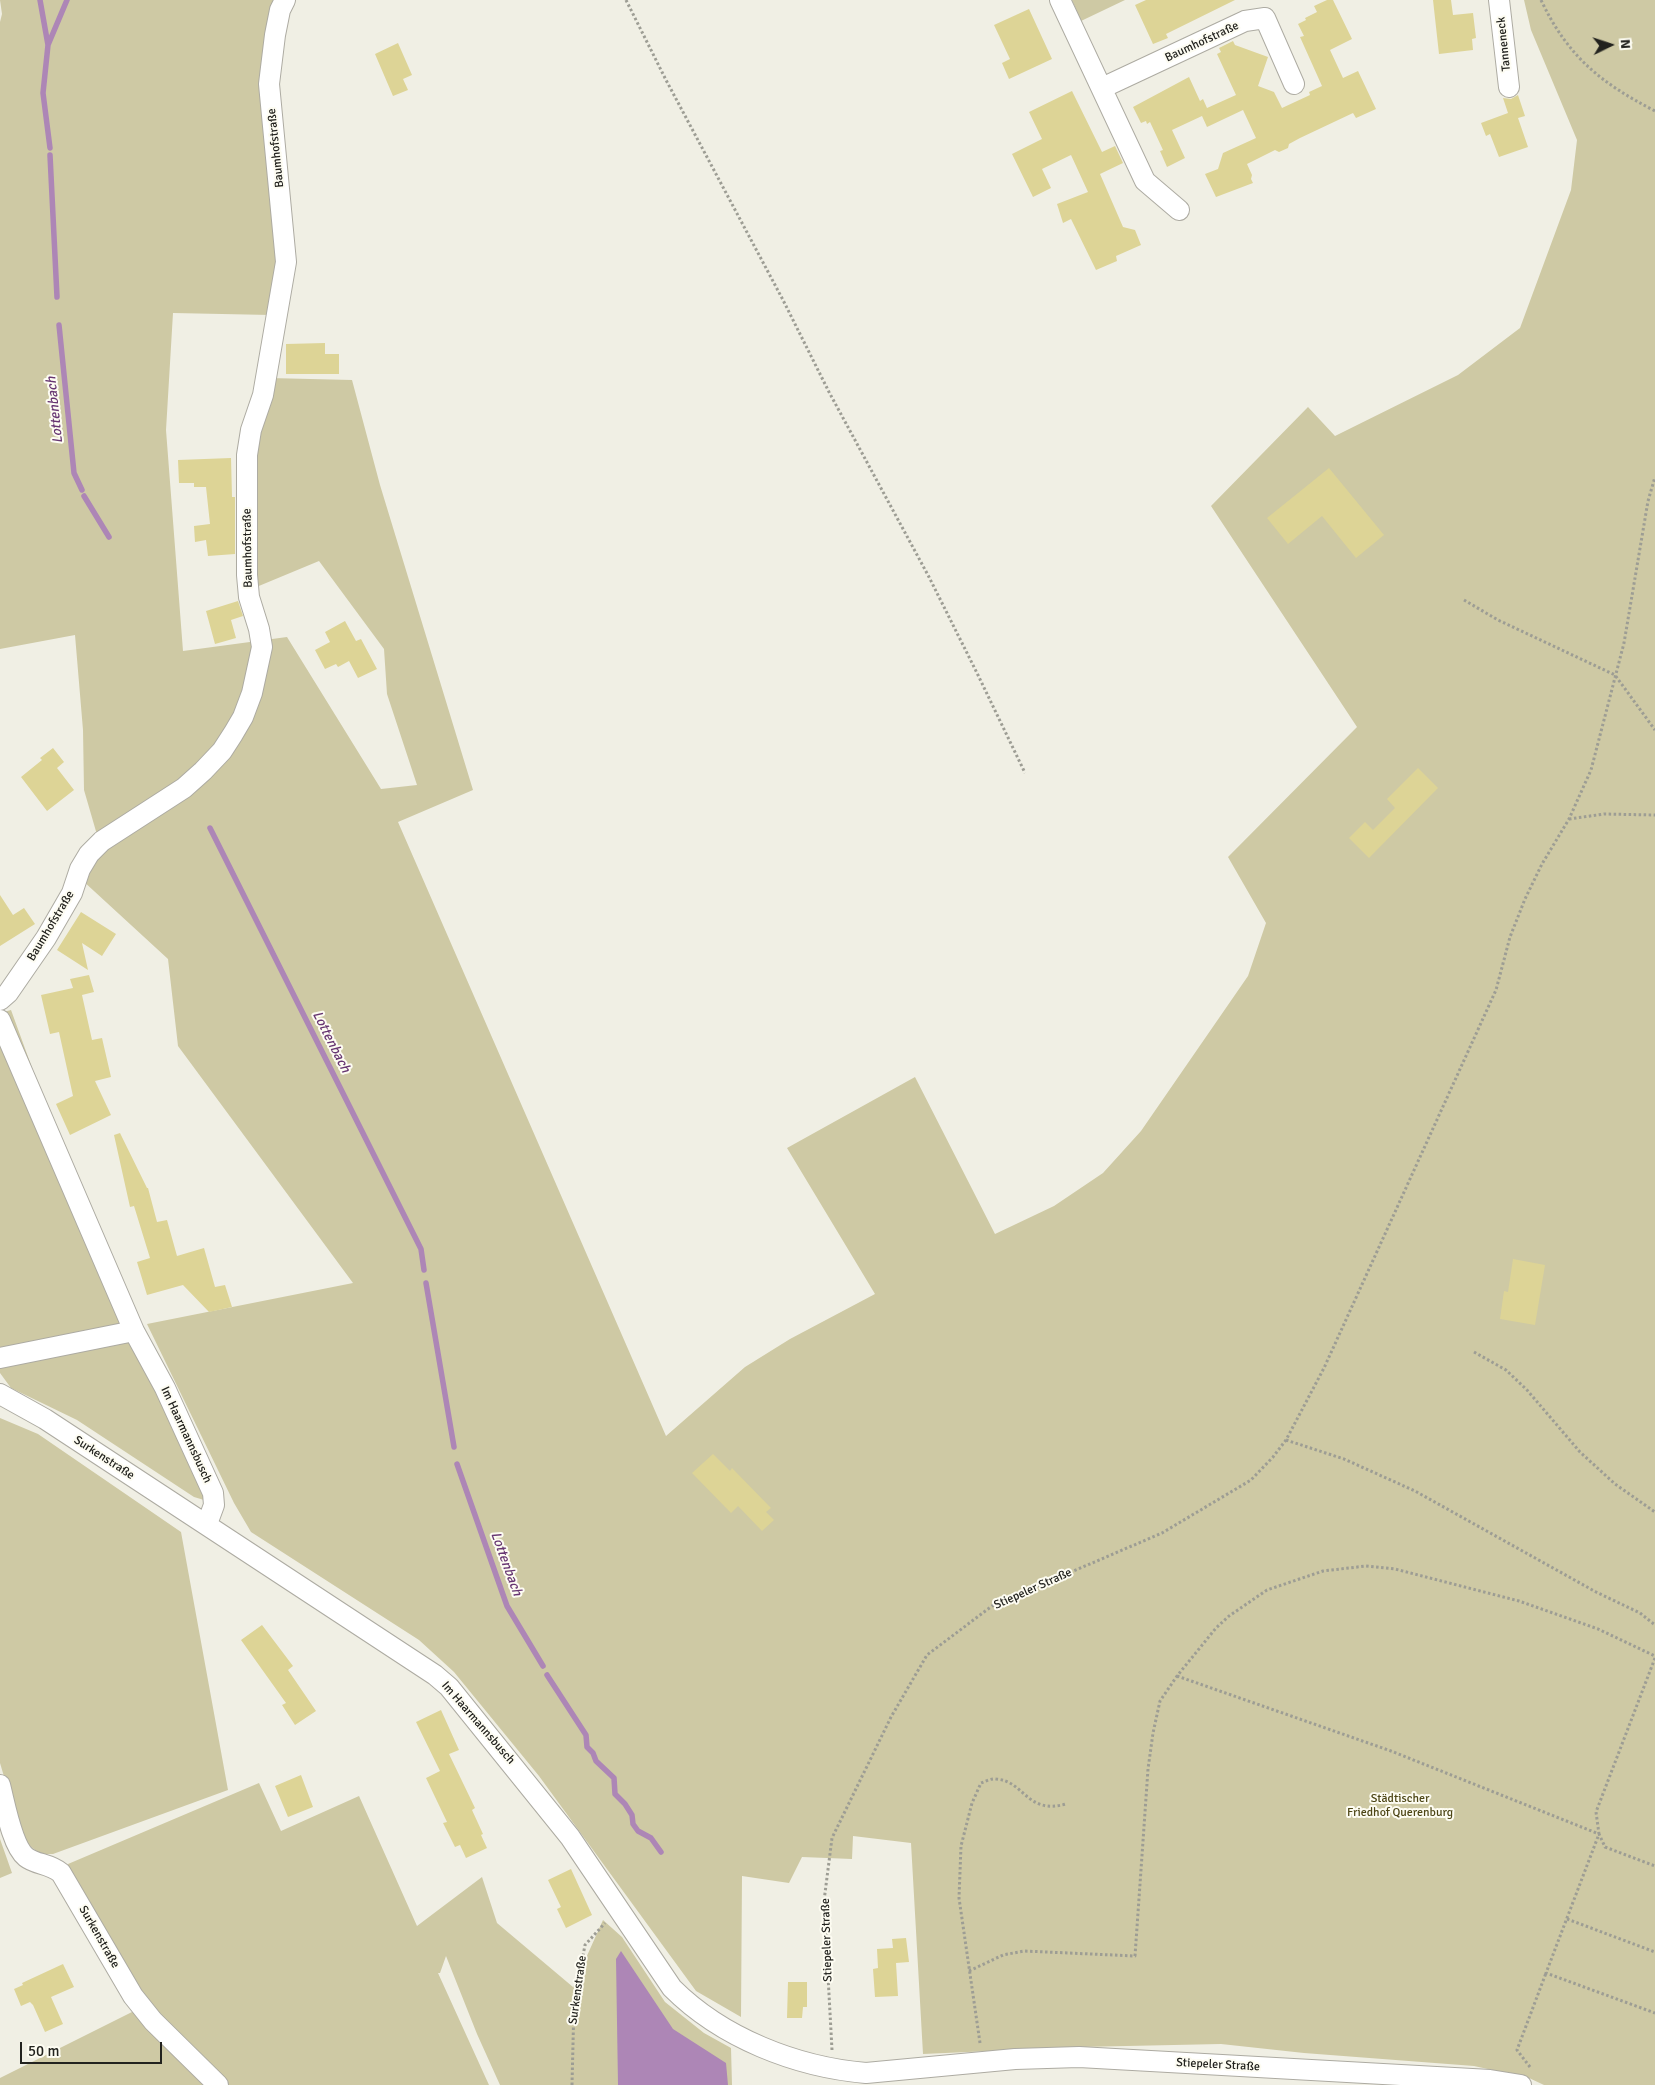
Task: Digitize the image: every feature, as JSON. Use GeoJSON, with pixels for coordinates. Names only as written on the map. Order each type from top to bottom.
{"type":"FeatureCollection","features":[{"type":"Feature","properties":{"kind":"street","name":"Baumhofstraße"},"geometry":{"type":"LineString","coordinates":[[0,1000],[8,994],[46,938],[72,893],[80,869],[89,854],[102,841],[184,788],[203,771],[222,751],[233,734],[243,717],[252,693],[262,647],[259,629],[249,597],[247,575],[247,455],[252,430],[263,394],[286,262],[269,84],[275,35],[280,10],[285,0]]}},
{"type":"Feature","properties":{"kind":"street"},"geometry":{"type":"LineString","coordinates":[[1060,0],[1144,181],[1179,210]]}},
{"type":"Feature","properties":{"kind":"street","name":"Tanneneck"},"geometry":{"type":"LineString","coordinates":[[1500,0],[1509,87]]}},
{"type":"Feature","properties":{"kind":"street","name":"Baumhofstraße"},"geometry":{"type":"LineString","coordinates":[[1102,88],[1245,21],[1265,18],[1294,84]]}},
{"type":"Feature","properties":{"kind":"street","name":"Im Haarmannsbusch"},"geometry":{"type":"LineString","coordinates":[[0,1020],[134,1330],[165,1388],[213,1493],[213,1512],[207,1524],[435,1675],[449,1687],[570,1837],[619,1907],[658,1970],[688,2003],[730,2032],[755,2044],[844,2078]]}},
{"type":"Feature","properties":{"kind":"street"},"geometry":{"type":"LineString","coordinates":[[0,1358],[134,1330]]}},
{"type":"Feature","properties":{"kind":"street","name":"Surkenstraße"},"geometry":{"type":"LineString","coordinates":[[0,1394],[45,1419],[207,1524]]}},
{"type":"Feature","properties":{"kind":"street","name":"Surkenstraße"},"geometry":{"type":"LineString","coordinates":[[0,1785],[18,1848],[27,1858],[53,1866],[61,1873],[133,1996],[153,2021],[218,2085]]}},
{"type":"Feature","properties":{"kind":"street","name":"Stiepeler Straße"},"geometry":{"type":"LineString","coordinates":[[844,2078],[866,2073],[983,2062],[1079,2057],[1490,2080],[1527,2078]]}},
{"type":"Feature","properties":{"kind":"path"},"geometry":{"type":"LineString","coordinates":[[626,0],[666,80],[784,300],[829,392],[929,577],[1024,773]]}},
{"type":"Feature","properties":{"kind":"path"},"geometry":{"type":"LineString","coordinates":[[1541,0],[1552,23],[1586,67],[1621,93],[1655,111]]}},
{"type":"Feature","properties":{"kind":"path","name":"Stiepeler Straße"},"geometry":{"type":"LineString","coordinates":[[844,2078],[833,2056],[824,1901],[832,1838],[891,1717],[927,1655],[992,1606],[1162,1533],[1251,1480],[1286,1440],[1324,1368],[1496,990],[1510,937],[1525,900],[1542,864],[1569,819],[1591,770],[1624,643],[1648,501],[1655,477]]}},
{"type":"Feature","properties":{"kind":"path"},"geometry":{"type":"LineString","coordinates":[[1464,600],[1498,620],[1615,675],[1655,730]]}},
{"type":"Feature","properties":{"kind":"path"},"geometry":{"type":"LineString","coordinates":[[1569,819],[1604,814],[1655,815]]}},
{"type":"Feature","properties":{"kind":"path"},"geometry":{"type":"LineString","coordinates":[[1474,1352],[1506,1370],[1527,1390],[1580,1452],[1615,1484],[1655,1512]]}},
{"type":"Feature","properties":{"kind":"path"},"geometry":{"type":"LineString","coordinates":[[1286,1440],[1344,1459],[1415,1491],[1596,1592],[1640,1613],[1655,1625]]}},
{"type":"Feature","properties":{"kind":"path"},"geometry":{"type":"LineString","coordinates":[[969,1971],[1002,1955],[1024,1951],[1135,1956],[1148,1769],[1160,1701],[1177,1676],[1216,1628],[1229,1616],[1267,1590],[1323,1571],[1366,1566],[1394,1569],[1518,1601],[1598,1629],[1655,1657],[1596,1812],[1599,1834],[1605,1847],[1655,1866]]}},
{"type":"Feature","properties":{"kind":"path"},"geometry":{"type":"LineString","coordinates":[[1177,1676],[1391,1751],[1599,1834]]}},
{"type":"Feature","properties":{"kind":"path"},"geometry":{"type":"LineString","coordinates":[[983,2062],[959,1898],[961,1846],[972,1803],[981,1783],[995,1778],[1008,1782],[1032,1802],[1052,1808],[1066,1804]]}},
{"type":"Feature","properties":{"kind":"path"},"geometry":{"type":"LineString","coordinates":[[1527,2078],[1517,2050],[1599,1834]]}},
{"type":"Feature","properties":{"kind":"path","name":"Surkenstraße"},"geometry":{"type":"LineString","coordinates":[[572,2085],[574,2003],[585,1945],[619,1907]]}},
{"type":"Feature","properties":{"kind":"path"},"geometry":{"type":"LineString","coordinates":[[1567,1919],[1655,1952]]}},
{"type":"Feature","properties":{"kind":"path"},"geometry":{"type":"LineString","coordinates":[[1546,1973],[1655,2013]]}},
{"type":"Feature","properties":{"kind":"green space","name":"Städtischer Friedhof Querenburg"},"geometry":{"type":"Polygon","coordinates":[[[0,0],[277,0],[281,254],[271,315],[173,313],[166,430],[183,651],[287,637],[381,789],[417,785],[387,694],[384,649],[319,561],[254,588],[253,436],[269,378],[352,380],[380,485],[473,790],[398,822],[666,1436],[745,1367],[790,1339],[875,1294],[787,1148],[915,1077],[995,1234],[1054,1206],[1103,1173],[1141,1131],[1248,976],[1266,923],[1228,857],[1357,727],[1211,506],[1308,407],[1335,436],[1458,375],[1520,328],[1571,190],[1577,140],[1531,30],[1524,0],[1655,0],[1655,2085],[1544,2085],[1529,2078],[1474,2066],[1304,2053],[1221,2044],[1079,2047],[923,2054],[911,1843],[853,1836],[852,1859],[802,1857],[789,1883],[742,1876],[741,2017],[696,1991],[539,1776],[454,1672],[419,1640],[251,1532],[234,1503],[147,1324],[353,1283],[178,1046],[168,959],[82,880],[102,852],[84,790],[83,730],[75,635],[0,649],[0,22],[2,14],[0,0]]]}},
{"type":"Feature","properties":{"kind":"green space"},"geometry":{"type":"Polygon","coordinates":[[[1072,0],[1125,0],[1081,21],[1072,0]]]}},
{"type":"Feature","properties":{"kind":"green space"},"geometry":{"type":"Polygon","coordinates":[[[11,1010],[131,1340],[198,1470],[204,1500],[194,1497],[77,1420],[11,1388],[0,1373],[0,1013],[11,1010]]]}},
{"type":"Feature","properties":{"kind":"green space"},"geometry":{"type":"Polygon","coordinates":[[[0,1418],[38,1434],[181,1532],[228,1790],[53,1854],[40,1854],[29,1845],[19,1827],[0,1763],[0,1418]]]}},
{"type":"Feature","properties":{"kind":"green space"},"geometry":{"type":"Polygon","coordinates":[[[259,1783],[281,1831],[359,1796],[417,1926],[482,1877],[497,1923],[573,1987],[603,1920],[622,1937],[665,2002],[704,2033],[731,2048],[732,2085],[500,2085],[477,2034],[446,1956],[440,1973],[438,1973],[489,2085],[220,2085],[153,2021],[70,1876],[68,1864],[259,1783]]]}},
{"type":"Feature","properties":{"kind":"green space"},"geometry":{"type":"Polygon","coordinates":[[[0,1839],[12,1873],[0,1878],[0,1839]]]}},
{"type":"Feature","properties":{"kind":"green space"},"geometry":{"type":"Polygon","coordinates":[[[136,2010],[211,2085],[0,2085],[0,2078],[136,2010]]]}},
{"type":"Feature","properties":{"kind":"shaded area"},"geometry":{"type":"Polygon","coordinates":[[[621,1951],[673,2029],[726,2063],[728,2085],[618,2085],[616,1959],[621,1951]]]}},
{"type":"Feature","properties":{"kind":"building"},"geometry":{"type":"Polygon","coordinates":[[[1146,0],[1235,0],[1166,34],[1168,38],[1153,44],[1135,5],[1146,0]]]}},
{"type":"Feature","properties":{"kind":"building"},"geometry":{"type":"Polygon","coordinates":[[[1327,0],[1333,0],[1352,39],[1330,50],[1343,78],[1358,71],[1376,109],[1356,118],[1353,113],[1300,138],[1289,144],[1288,148],[1279,152],[1275,150],[1247,164],[1253,183],[1216,197],[1205,174],[1218,169],[1223,153],[1256,138],[1243,110],[1207,127],[1202,116],[1172,130],[1185,158],[1167,167],[1160,151],[1163,150],[1150,122],[1147,124],[1146,121],[1141,123],[1133,107],[1189,77],[1200,101],[1203,99],[1207,108],[1236,95],[1217,54],[1221,52],[1219,48],[1233,41],[1235,45],[1268,57],[1258,86],[1274,92],[1282,108],[1310,95],[1309,92],[1322,86],[1300,37],[1304,36],[1298,24],[1317,12],[1314,6],[1327,0]]]}},
{"type":"Feature","properties":{"kind":"building"},"geometry":{"type":"Polygon","coordinates":[[[1433,0],[1451,0],[1453,15],[1473,13],[1476,38],[1472,39],[1473,50],[1439,54],[1433,0]]]}},
{"type":"Feature","properties":{"kind":"building"},"geometry":{"type":"Polygon","coordinates":[[[1029,9],[1052,59],[1009,79],[1002,63],[1010,59],[994,25],[1029,9]]]}},
{"type":"Feature","properties":{"kind":"building"},"geometry":{"type":"Polygon","coordinates":[[[398,43],[412,75],[403,79],[408,90],[393,96],[375,54],[398,43]]]}},
{"type":"Feature","properties":{"kind":"building"},"geometry":{"type":"Polygon","coordinates":[[[1072,91],[1102,152],[1115,146],[1123,163],[1100,174],[1123,227],[1135,230],[1141,245],[1116,256],[1117,261],[1096,270],[1071,219],[1063,223],[1057,204],[1088,192],[1071,155],[1042,169],[1051,188],[1033,197],[1012,154],[1042,139],[1029,112],[1072,91]]]}},
{"type":"Feature","properties":{"kind":"building"},"geometry":{"type":"Polygon","coordinates":[[[1518,95],[1525,116],[1518,118],[1528,147],[1499,157],[1490,134],[1486,136],[1481,123],[1508,113],[1503,98],[1511,99],[1518,95]]]}},
{"type":"Feature","properties":{"kind":"building"},"geometry":{"type":"Polygon","coordinates":[[[325,343],[325,354],[339,354],[339,374],[286,374],[286,344],[325,343]]]}},
{"type":"Feature","properties":{"kind":"building"},"geometry":{"type":"Polygon","coordinates":[[[231,458],[232,497],[235,497],[235,554],[208,556],[206,540],[195,542],[194,526],[210,524],[206,487],[194,487],[194,483],[179,483],[178,460],[231,458]]]}},
{"type":"Feature","properties":{"kind":"building"},"geometry":{"type":"Polygon","coordinates":[[[1329,468],[1384,535],[1356,558],[1322,516],[1288,544],[1267,518],[1329,468]]]}},
{"type":"Feature","properties":{"kind":"building"},"geometry":{"type":"Polygon","coordinates":[[[238,601],[243,616],[231,620],[236,638],[215,644],[206,611],[238,601]]]}},
{"type":"Feature","properties":{"kind":"building"},"geometry":{"type":"Polygon","coordinates":[[[345,621],[356,641],[361,639],[377,669],[358,678],[349,661],[338,667],[336,664],[325,669],[315,650],[330,642],[325,632],[345,621]]]}},
{"type":"Feature","properties":{"kind":"building"},"geometry":{"type":"Polygon","coordinates":[[[53,748],[64,762],[57,768],[74,790],[47,811],[21,777],[42,760],[40,758],[53,748]]]}},
{"type":"Feature","properties":{"kind":"building"},"geometry":{"type":"Polygon","coordinates":[[[1418,768],[1438,788],[1369,858],[1349,838],[1365,822],[1373,830],[1395,808],[1387,799],[1418,768]]]}},
{"type":"Feature","properties":{"kind":"building"},"geometry":{"type":"Polygon","coordinates":[[[0,895],[13,915],[24,908],[35,924],[0,946],[0,895]]]}},
{"type":"Feature","properties":{"kind":"building"},"geometry":{"type":"Polygon","coordinates":[[[81,912],[116,934],[102,956],[82,943],[88,970],[57,950],[81,912]]]}},
{"type":"Feature","properties":{"kind":"building"},"geometry":{"type":"Polygon","coordinates":[[[89,975],[94,992],[82,995],[92,1040],[102,1038],[111,1077],[95,1081],[111,1115],[70,1135],[56,1104],[73,1096],[59,1032],[50,1034],[41,995],[73,988],[70,979],[89,975]]]}},
{"type":"Feature","properties":{"kind":"building"},"geometry":{"type":"Polygon","coordinates":[[[120,1133],[148,1188],[157,1222],[167,1220],[177,1256],[204,1248],[215,1287],[225,1285],[232,1307],[209,1312],[183,1285],[147,1295],[137,1262],[150,1258],[134,1206],[130,1207],[114,1135],[120,1133]]]}},
{"type":"Feature","properties":{"kind":"building"},"geometry":{"type":"Polygon","coordinates":[[[1513,1259],[1545,1265],[1535,1325],[1500,1319],[1504,1291],[1508,1292],[1513,1259]]]}},
{"type":"Feature","properties":{"kind":"building"},"geometry":{"type":"Polygon","coordinates":[[[713,1454],[730,1471],[732,1468],[771,1508],[766,1512],[774,1520],[762,1531],[738,1506],[731,1513],[692,1473],[713,1454]]]}},
{"type":"Feature","properties":{"kind":"building"},"geometry":{"type":"Polygon","coordinates":[[[262,1625],[293,1666],[288,1670],[316,1711],[295,1725],[282,1705],[286,1703],[241,1640],[262,1625]]]}},
{"type":"Feature","properties":{"kind":"building"},"geometry":{"type":"Polygon","coordinates":[[[441,1710],[459,1750],[449,1754],[475,1808],[472,1810],[487,1848],[466,1858],[460,1845],[455,1847],[443,1823],[447,1822],[426,1778],[440,1771],[416,1722],[441,1710]]]}},
{"type":"Feature","properties":{"kind":"building"},"geometry":{"type":"Polygon","coordinates":[[[301,1775],[313,1807],[288,1817],[275,1786],[301,1775]]]}},
{"type":"Feature","properties":{"kind":"building"},"geometry":{"type":"Polygon","coordinates":[[[571,1869],[592,1915],[566,1928],[557,1909],[561,1907],[548,1880],[571,1869]]]}},
{"type":"Feature","properties":{"kind":"building"},"geometry":{"type":"Polygon","coordinates":[[[906,1938],[909,1962],[896,1963],[898,1996],[875,1997],[873,1969],[878,1968],[877,1949],[893,1948],[892,1939],[906,1938]]]}},
{"type":"Feature","properties":{"kind":"building"},"geometry":{"type":"Polygon","coordinates":[[[63,1964],[74,1987],[51,1997],[63,2024],[45,2032],[33,2005],[30,2002],[21,2006],[14,1989],[23,1985],[22,1983],[63,1964]]]}},
{"type":"Feature","properties":{"kind":"building"},"geometry":{"type":"Polygon","coordinates":[[[788,1982],[807,1982],[807,2007],[803,2007],[802,2018],[787,2018],[788,1982]]]}},
{"type":"Feature","properties":{"kind":"waterway","name":"Lottenbach"},"geometry":{"type":"LineString","coordinates":[[40,0],[48,45],[43,93],[50,148]]}},
{"type":"Feature","properties":{"kind":"waterway","name":"Lottenbach"},"geometry":{"type":"LineString","coordinates":[[48,45],[67,0]]}},
{"type":"Feature","properties":{"kind":"waterway","name":"Lottenbach"},"geometry":{"type":"LineString","coordinates":[[50,155],[57,297]]}},
{"type":"Feature","properties":{"kind":"waterway","name":"Lottenbach"},"geometry":{"type":"LineString","coordinates":[[59,325],[74,473],[82,490]]}},
{"type":"Feature","properties":{"kind":"waterway","name":"Lottenbach"},"geometry":{"type":"LineString","coordinates":[[84,496],[109,537]]}},
{"type":"Feature","properties":{"kind":"waterway","name":"Lottenbach"},"geometry":{"type":"LineString","coordinates":[[210,828],[421,1249],[424,1270]]}},
{"type":"Feature","properties":{"kind":"waterway","name":"Lottenbach"},"geometry":{"type":"LineString","coordinates":[[426,1283],[454,1447]]}},
{"type":"Feature","properties":{"kind":"waterway","name":"Lottenbach"},"geometry":{"type":"LineString","coordinates":[[457,1464],[507,1606],[543,1666]]}},
{"type":"Feature","properties":{"kind":"waterway","name":"Lottenbach"},"geometry":{"type":"LineString","coordinates":[[547,1675],[586,1735],[587,1747],[593,1753],[596,1761],[614,1778],[615,1794],[632,1815],[633,1824],[638,1831],[651,1838],[661,1852]]}}]}
